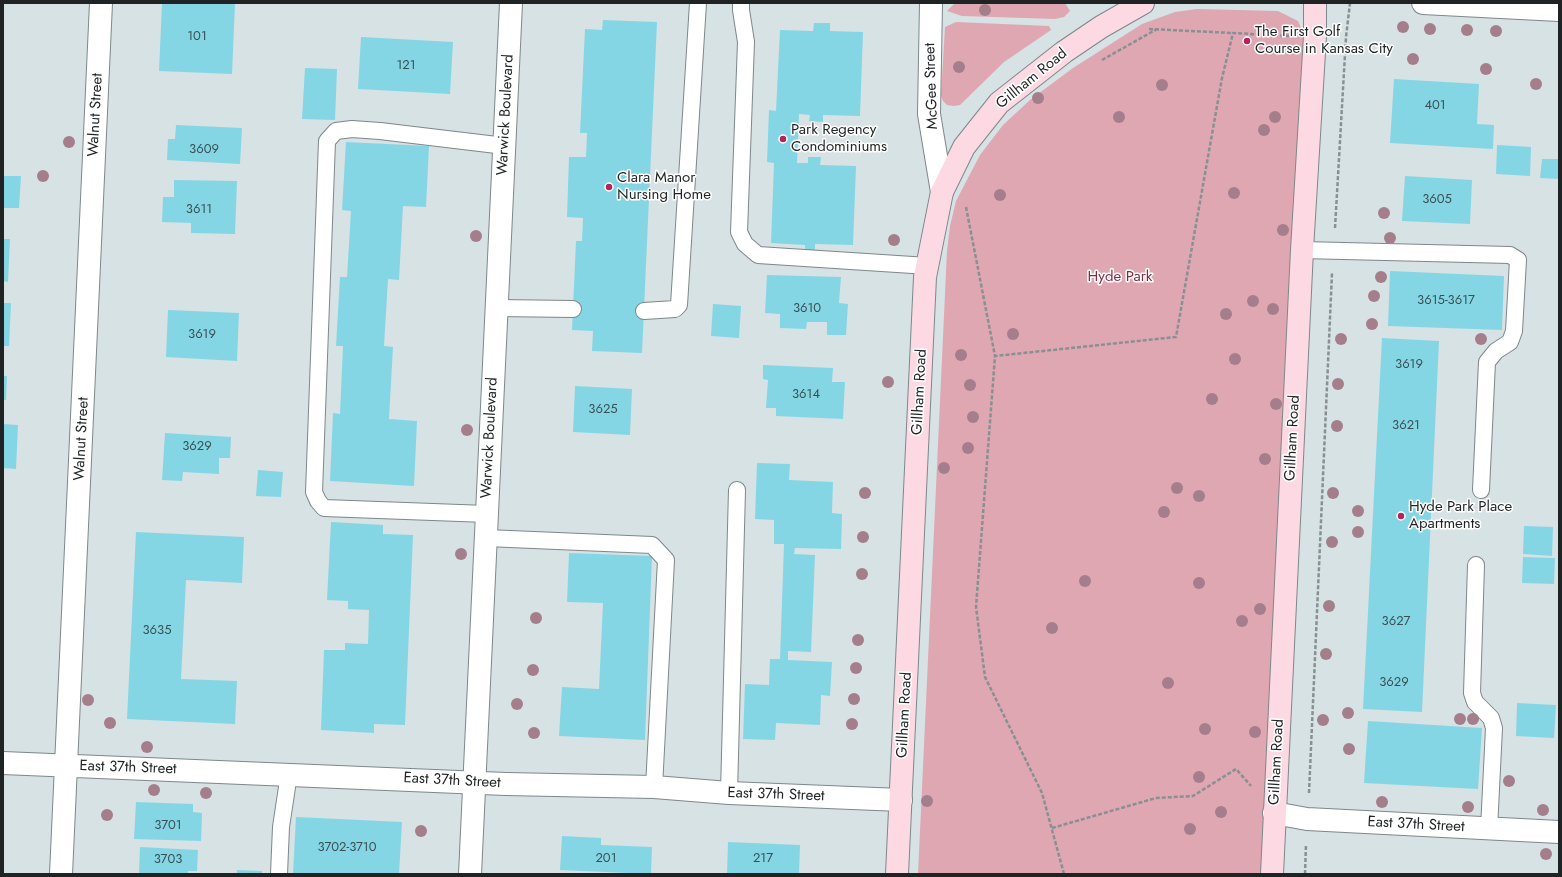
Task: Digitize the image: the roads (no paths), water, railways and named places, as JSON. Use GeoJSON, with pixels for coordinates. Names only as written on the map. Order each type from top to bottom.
{"type":"FeatureCollection","features":[{"type":"Feature","properties":{"kind":"main road","name":"Gillham Road"},"geometry":{"type":"LineString","coordinates":[[898,874],[925,293],[928,266],[942,192],[964,147],[999,103],[1064,52],[1101,26],[1143,3]]}},
{"type":"Feature","properties":{"kind":"main road","name":"Gillham Road"},"geometry":{"type":"LineString","coordinates":[[1272,874],[1315,3]]}},
{"type":"Feature","properties":{"kind":"street","name":"Walnut Street"},"geometry":{"type":"LineString","coordinates":[[61,874],[102,3]]}},
{"type":"Feature","properties":{"kind":"street","name":"Warwick Boulevard"},"geometry":{"type":"LineString","coordinates":[[470,874],[512,3]]}},
{"type":"Feature","properties":{"kind":"street","name":"McGee Street"},"geometry":{"type":"LineString","coordinates":[[931,3],[929,114],[942,192]]}},
{"type":"Feature","properties":{"kind":"street"},"geometry":{"type":"LineString","coordinates":[[1423,3],[1521,6],[1559,10]]}},
{"type":"Feature","properties":{"kind":"street","name":"East 37th Street"},"geometry":{"type":"LineString","coordinates":[[3,763],[474,782],[654,787],[729,793],[901,800]]}},
{"type":"Feature","properties":{"kind":"street","name":"East 37th Street"},"geometry":{"type":"LineString","coordinates":[[1274,813],[1307,819],[1559,832]]}},
{"type":"Feature","properties":{"kind":"lane"},"geometry":{"type":"LineString","coordinates":[[644,311],[675,309],[680,305],[698,3]]}},
{"type":"Feature","properties":{"kind":"lane"},"geometry":{"type":"LineString","coordinates":[[742,3],[741,10],[746,42],[739,232],[745,244],[758,255],[928,266]]}},
{"type":"Feature","properties":{"kind":"lane"},"geometry":{"type":"LineString","coordinates":[[487,514],[324,508],[318,501],[314,492],[327,141],[336,131],[352,129],[504,146]]}},
{"type":"Feature","properties":{"kind":"lane"},"geometry":{"type":"LineString","coordinates":[[1302,250],[1510,256],[1518,260],[1514,331],[1510,342],[1496,351],[1487,362],[1481,490]]}},
{"type":"Feature","properties":{"kind":"lane"},"geometry":{"type":"LineString","coordinates":[[497,308],[573,309]]}},
{"type":"Feature","properties":{"kind":"lane"},"geometry":{"type":"LineString","coordinates":[[729,793],[737,490]]}},
{"type":"Feature","properties":{"kind":"lane"},"geometry":{"type":"LineString","coordinates":[[486,538],[652,545],[666,560],[654,787]]}},
{"type":"Feature","properties":{"kind":"lane"},"geometry":{"type":"LineString","coordinates":[[1476,565],[1472,693],[1474,702],[1491,718],[1494,728],[1489,829]]}},
{"type":"Feature","properties":{"kind":"lane"},"geometry":{"type":"LineString","coordinates":[[279,874],[281,827],[289,774]]}},
{"type":"Feature","properties":{"kind":"place","name":"The First Golf Course in Kansas City"},"geometry":{"type":"Point","coordinates":[1247,41]}},
{"type":"Feature","properties":{"kind":"place","name":"Park Regency Condominiums"},"geometry":{"type":"Point","coordinates":[783,139]}},
{"type":"Feature","properties":{"kind":"place","name":"Clara Manor Nursing Home"},"geometry":{"type":"Point","coordinates":[609,187]}},
{"type":"Feature","properties":{"kind":"place","name":"Hyde Park Place Apartments"},"geometry":{"type":"Point","coordinates":[1401,516]}},
{"type":"Feature","properties":{"kind":"park label","name":"Hyde Park"},"geometry":{"type":"Point","coordinates":[1120,277]}}]}
